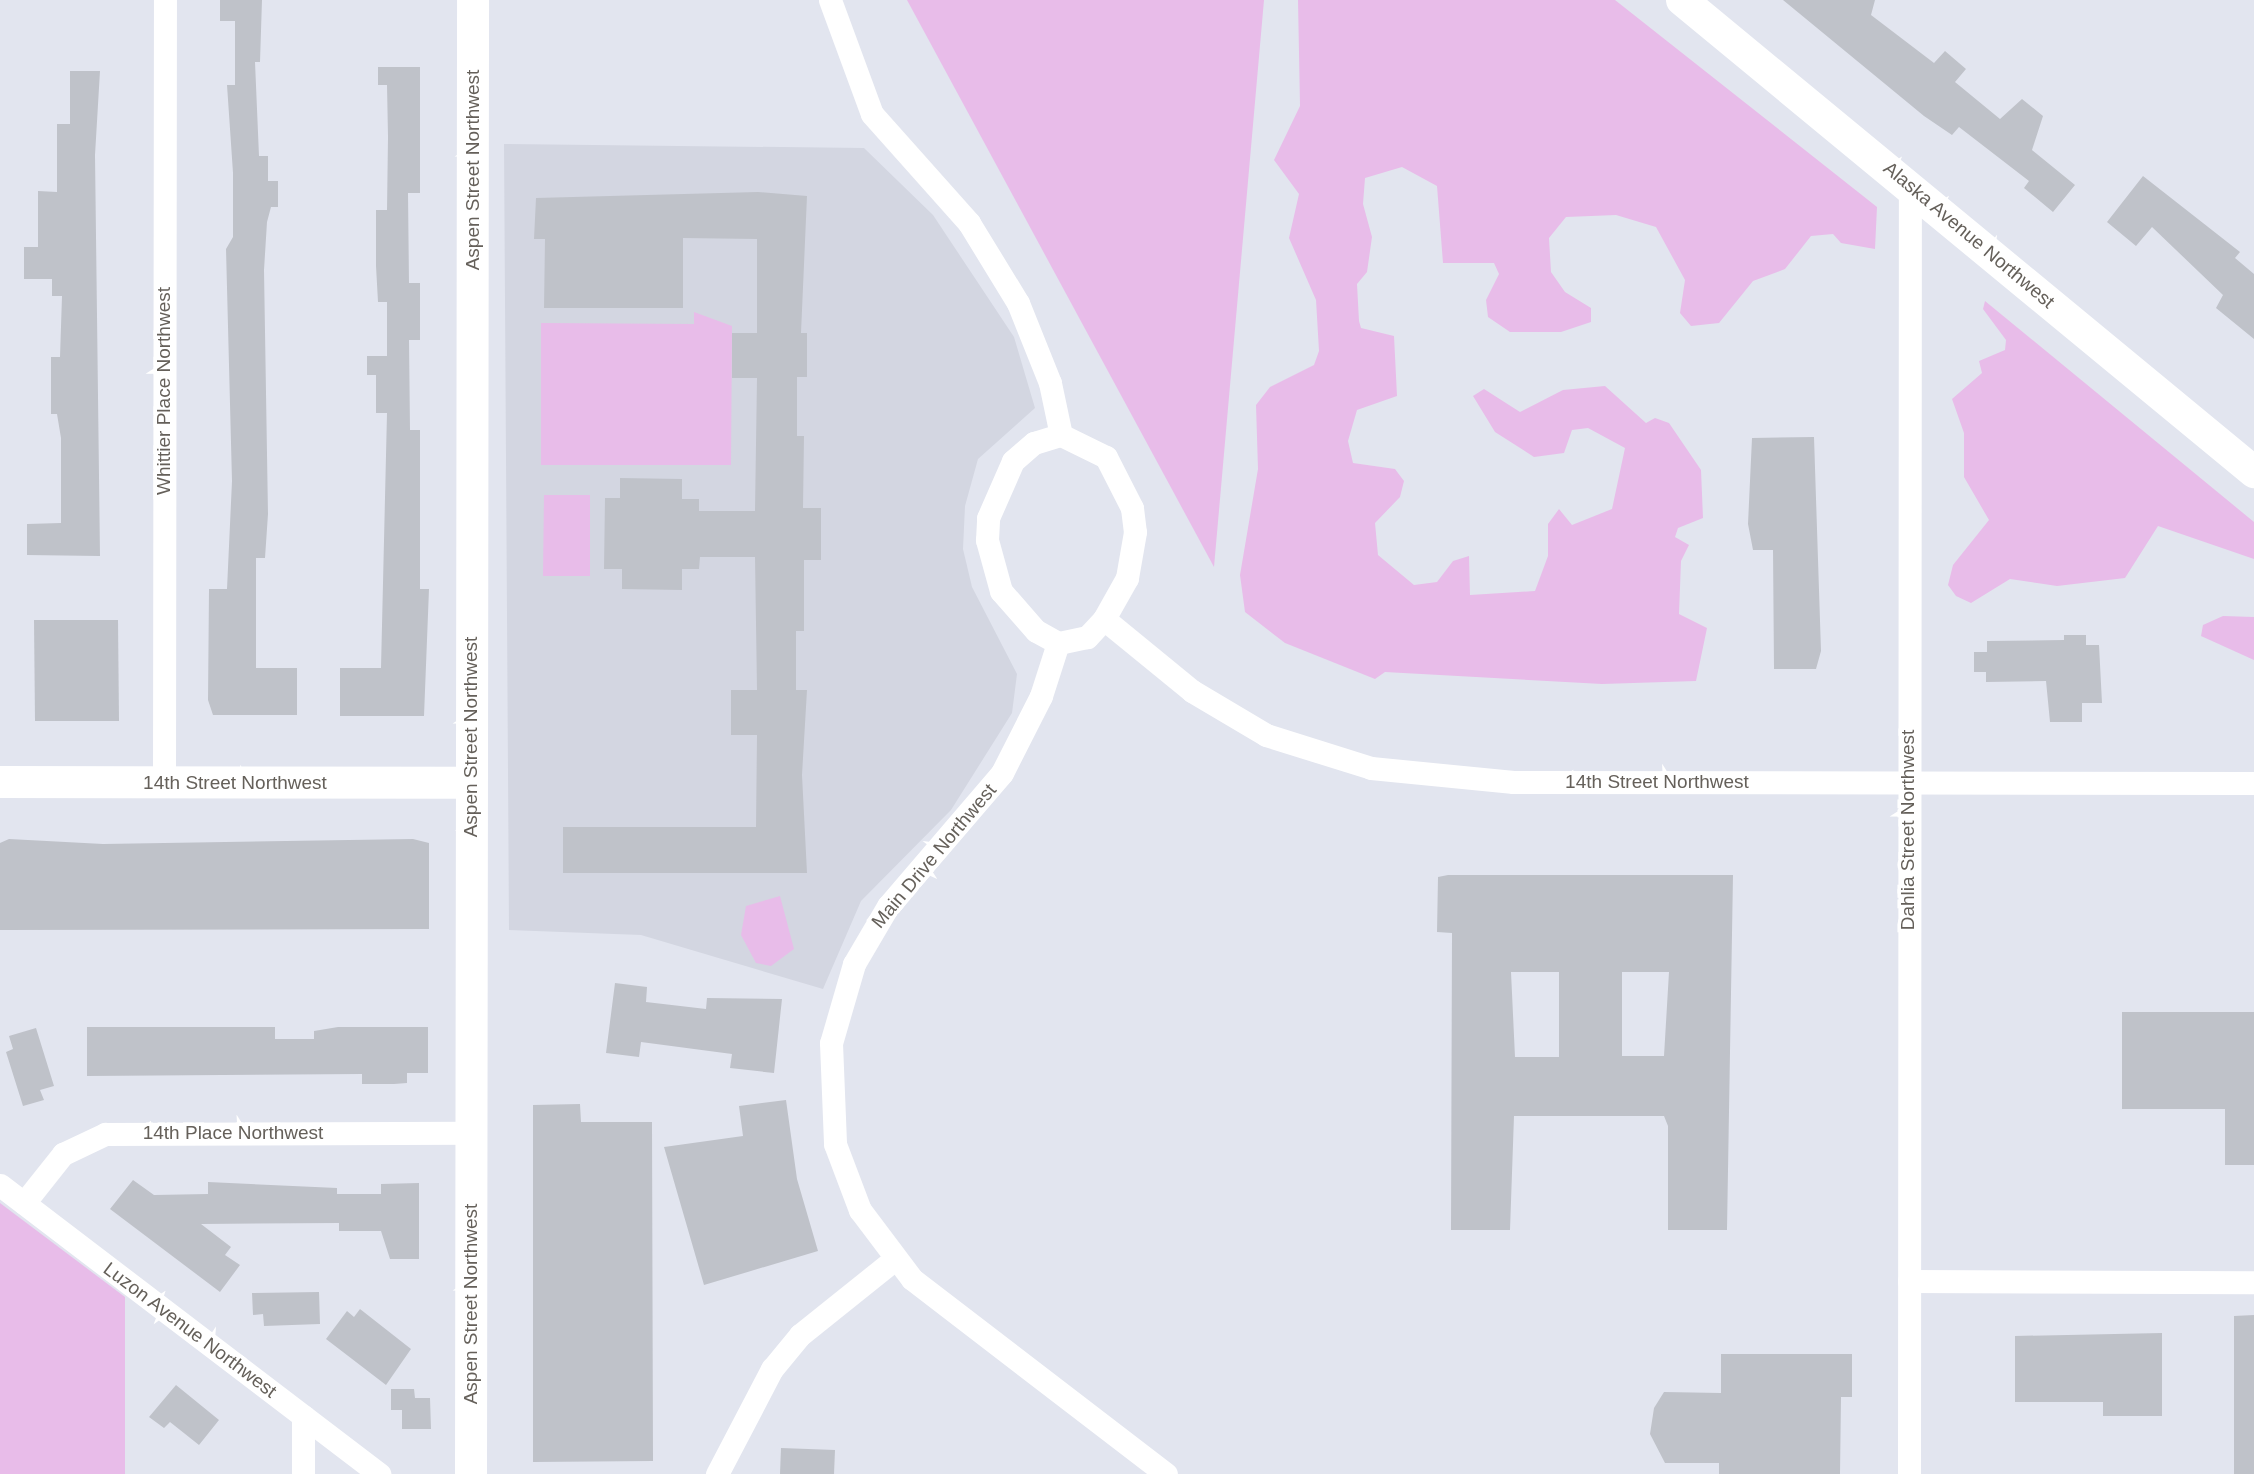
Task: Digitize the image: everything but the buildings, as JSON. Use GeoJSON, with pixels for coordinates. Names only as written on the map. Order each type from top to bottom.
{"type":"FeatureCollection","features":[{"type":"Feature","properties":{"kind":"street","name":"Whittier Place Northwest"},"geometry":{"type":"LineString","coordinates":[[164,783],[165,0]]}},
{"type":"Feature","properties":{"kind":"street","name":"Aspen Street Northwest"},"geometry":{"type":"LineString","coordinates":[[471,1474],[473,0]]}},
{"type":"Feature","properties":{"kind":"street"},"geometry":{"type":"LineString","coordinates":[[830,0],[872,114],[969,223],[1018,303],[1050,383],[1060,435]]}},
{"type":"Feature","properties":{"kind":"street","name":"Alaska Avenue Northwest"},"geometry":{"type":"LineString","coordinates":[[1682,0],[1910,185],[2254,472]]}},
{"type":"Feature","properties":{"kind":"street","name":"Dahlia Street Northwest"},"geometry":{"type":"LineString","coordinates":[[1909,1474],[1907,782],[1910,185]]}},
{"type":"Feature","properties":{"kind":"street"},"geometry":{"type":"LineString","coordinates":[[1060,435],[1106,457],[1132,508],[1133,558],[1104,619],[1087,637],[1058,643],[1036,631],[1001,591],[987,541],[988,518],[1013,461],[1034,443],[1060,435]]}},
{"type":"Feature","properties":{"kind":"street","name":"14th Street Northwest"},"geometry":{"type":"LineString","coordinates":[[1104,619],[1192,691],[1266,735],[1371,768],[1513,782],[2254,783]]}},
{"type":"Feature","properties":{"kind":"street","name":"Main Drive Northwest"},"geometry":{"type":"LineString","coordinates":[[1058,643],[1020,744],[973,814],[881,916],[854,964],[835,1017],[829,1073],[835,1144],[860,1210],[895,1259],[1166,1474]]}},
{"type":"Feature","properties":{"kind":"street","name":"14th Street Northwest"},"geometry":{"type":"LineString","coordinates":[[0,782],[471,783]]}},
{"type":"Feature","properties":{"kind":"street","name":"14th Place Northwest"},"geometry":{"type":"LineString","coordinates":[[24,1203],[64,1154],[105,1134],[471,1133]]}},
{"type":"Feature","properties":{"kind":"street","name":"Luzon Avenue Northwest"},"geometry":{"type":"LineString","coordinates":[[0,1185],[380,1474]]}},
{"type":"Feature","properties":{"kind":"street"},"geometry":{"type":"LineString","coordinates":[[717,1474],[772,1369],[800,1335],[895,1259]]}},
{"type":"Feature","properties":{"kind":"street"},"geometry":{"type":"LineString","coordinates":[[1909,1281],[2254,1282]]}},
{"type":"Feature","properties":{"kind":"street"},"geometry":{"type":"LineString","coordinates":[[303,1416],[303,1474]]}},
{"type":"Feature","properties":{"kind":"shaded area"},"geometry":{"type":"Polygon","coordinates":[[[907,0],[1264,0],[1214,567],[907,0]]]}},
{"type":"Feature","properties":{"kind":"shaded area"},"geometry":{"type":"Polygon","coordinates":[[[1298,0],[1615,0],[1877,207],[1875,249],[1841,243],[1833,234],[1811,236],[1785,269],[1753,281],[1719,323],[1691,326],[1680,313],[1685,280],[1656,227],[1616,215],[1566,217],[1549,238],[1551,272],[1565,292],[1591,308],[1591,322],[1561,332],[1510,332],[1488,317],[1486,300],[1499,274],[1494,263],[1443,263],[1437,186],[1402,167],[1365,178],[1363,204],[1372,237],[1367,272],[1357,284],[1359,321],[1361,328],[1394,336],[1397,396],[1357,410],[1348,441],[1353,463],[1395,469],[1404,481],[1400,497],[1375,523],[1378,555],[1414,585],[1437,582],[1453,561],[1469,556],[1470,595],[1535,591],[1548,556],[1548,524],[1559,509],[1572,525],[1612,509],[1625,448],[1588,428],[1572,430],[1564,453],[1534,457],[1495,432],[1473,396],[1484,389],[1520,412],[1563,390],[1605,386],[1646,423],[1655,418],[1669,423],[1701,470],[1703,518],[1678,528],[1675,537],[1689,545],[1681,561],[1679,614],[1707,628],[1696,681],[1602,684],[1385,672],[1375,679],[1285,643],[1245,612],[1240,575],[1258,469],[1256,405],[1270,387],[1314,365],[1319,351],[1316,300],[1289,238],[1299,194],[1274,160],[1300,106],[1298,0]]]}},
{"type":"Feature","properties":{"kind":"shaded area"},"geometry":{"type":"Polygon","coordinates":[[[504,144],[864,148],[933,215],[1014,337],[1035,408],[978,459],[965,506],[963,549],[972,587],[1017,674],[1012,713],[951,810],[861,901],[823,989],[641,935],[509,930],[504,144]]]}},
{"type":"Feature","properties":{"kind":"shaded area"},"geometry":{"type":"Polygon","coordinates":[[[1985,301],[2254,522],[2254,559],[2158,526],[2125,578],[2057,586],[2010,579],[1971,603],[1956,596],[1948,585],[1953,565],[1989,520],[1964,477],[1964,433],[1952,399],[1982,373],[1979,361],[2005,350],[2006,340],[1983,309],[1985,301]]]}},
{"type":"Feature","properties":{"kind":"shaded area"},"geometry":{"type":"Polygon","coordinates":[[[694,312],[732,326],[731,465],[541,465],[541,323],[694,324],[694,312]]]}},
{"type":"Feature","properties":{"kind":"shaded area"},"geometry":{"type":"Polygon","coordinates":[[[544,495],[590,495],[590,576],[543,576],[544,495]]]}},
{"type":"Feature","properties":{"kind":"shaded area"},"geometry":{"type":"Polygon","coordinates":[[[2223,616],[2254,617],[2254,660],[2201,636],[2203,625],[2223,616]]]}},
{"type":"Feature","properties":{"kind":"shaded area"},"geometry":{"type":"Polygon","coordinates":[[[780,896],[794,949],[771,966],[756,963],[741,935],[746,906],[780,896]]]}},
{"type":"Feature","properties":{"kind":"shaded area"},"geometry":{"type":"Polygon","coordinates":[[[0,1203],[125,1297],[125,1474],[0,1474],[0,1203]]]}}]}
